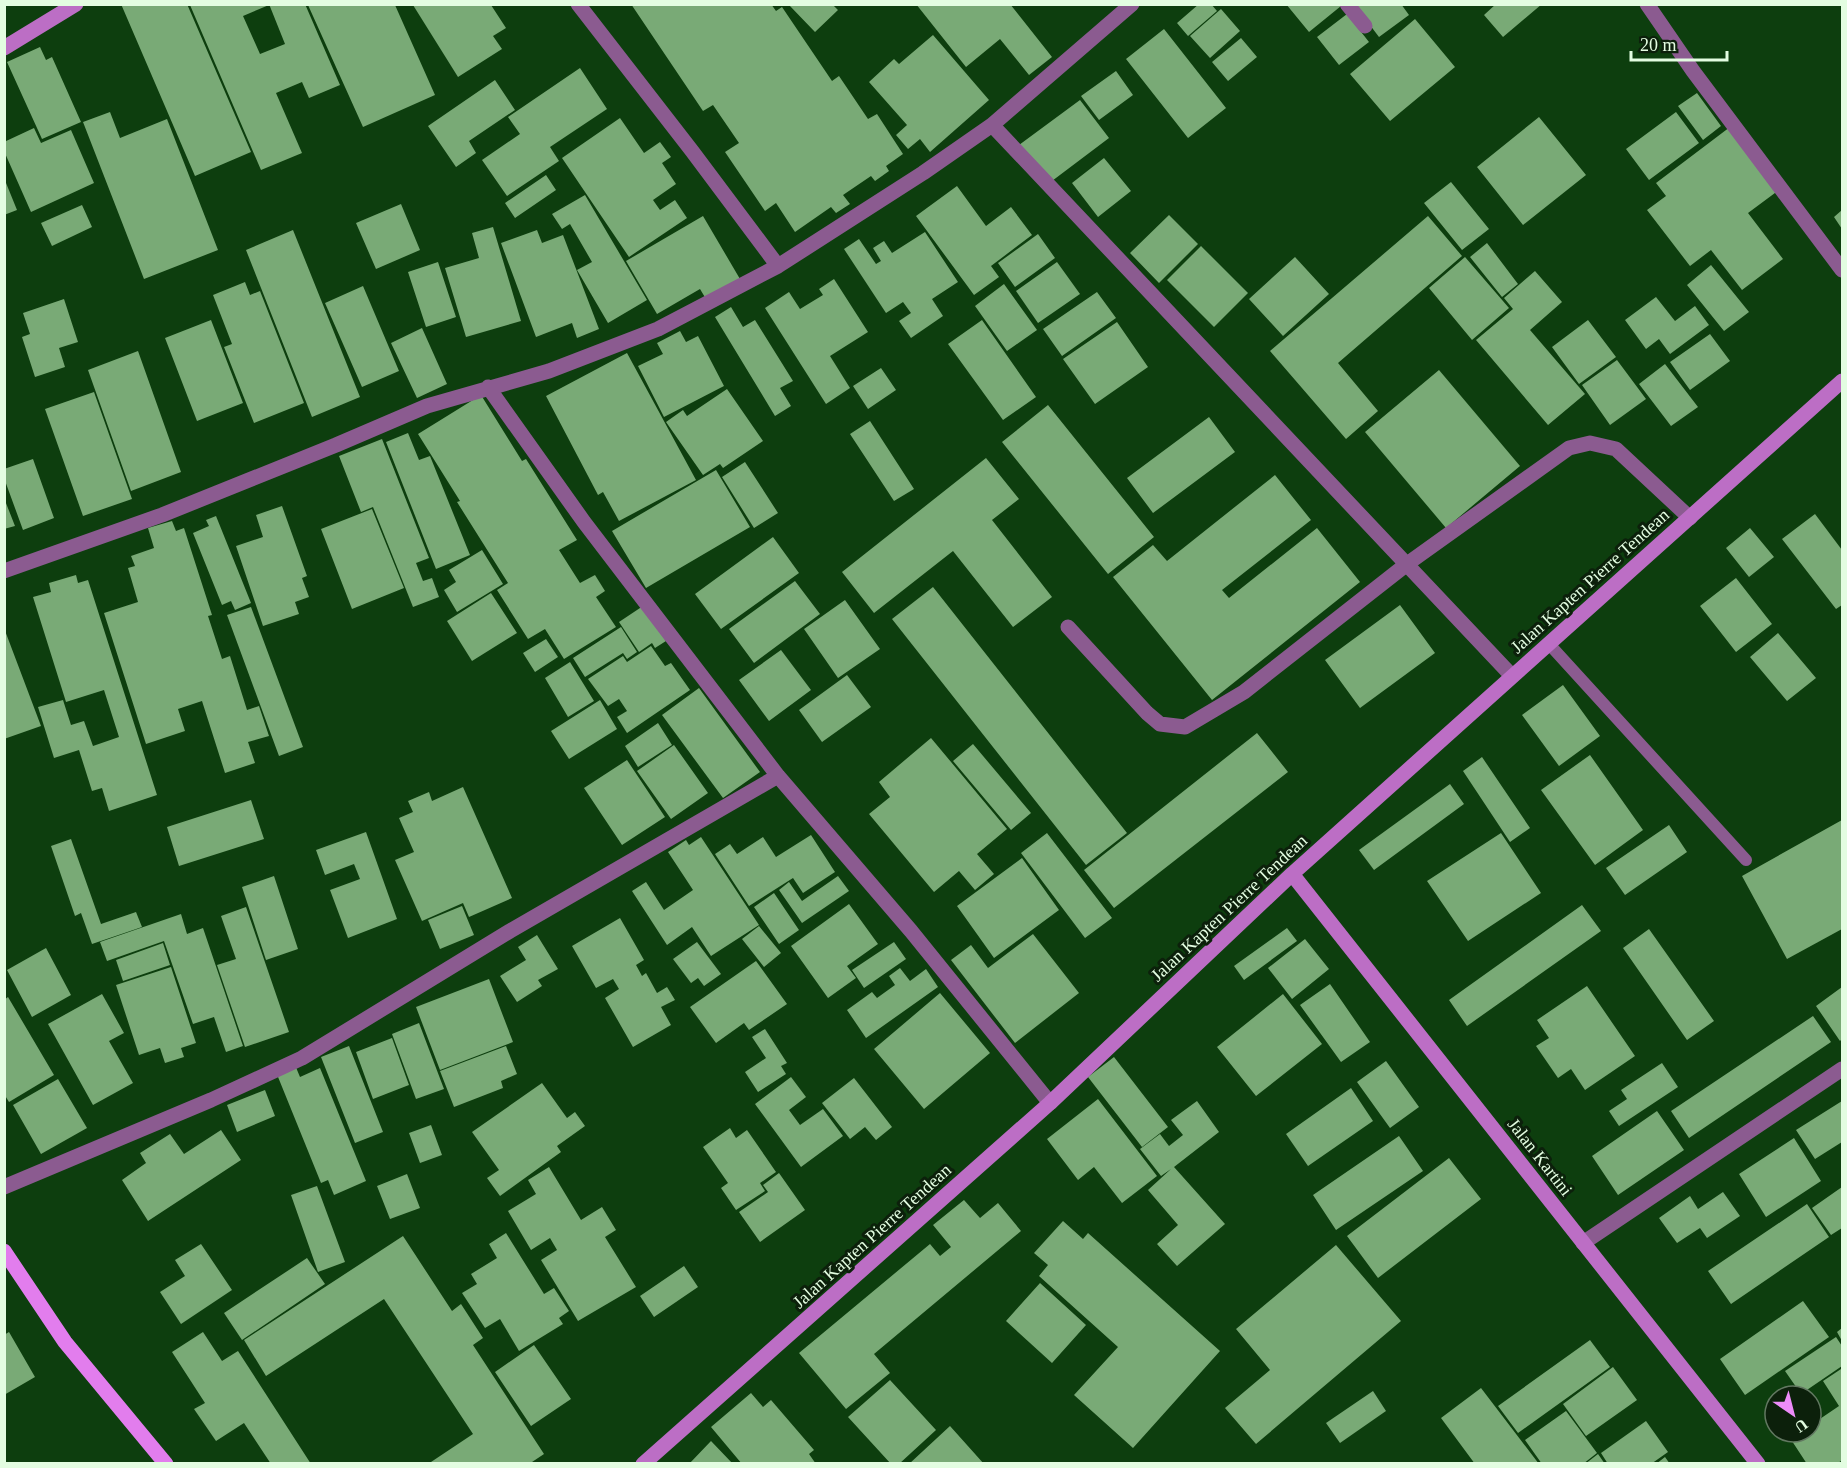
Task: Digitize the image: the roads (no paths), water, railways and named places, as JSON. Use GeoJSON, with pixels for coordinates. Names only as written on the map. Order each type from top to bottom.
{"type":"FeatureCollection","features":[{"type":"Feature","properties":{"kind":"main road"},"geometry":{"type":"LineString","coordinates":[[4,48],[76,4]]}},
{"type":"Feature","properties":{"kind":"main road","name":"Jalan Kapten Pierre Tendean"},"geometry":{"type":"LineString","coordinates":[[643,1464],[1050,1103],[1292,874],[1842,381]]}},
{"type":"Feature","properties":{"kind":"main road","name":"Jalan Kartini"},"geometry":{"type":"LineString","coordinates":[[1292,874],[1758,1464]]}},
{"type":"Feature","properties":{"kind":"main road"},"geometry":{"type":"LineString","coordinates":[[4,1251],[65,1342],[166,1464]]}},
{"type":"Feature","properties":{"kind":"street"},"geometry":{"type":"LineString","coordinates":[[578,4],[778,266]]}},
{"type":"Feature","properties":{"kind":"street"},"geometry":{"type":"LineString","coordinates":[[4,571],[162,515],[428,406],[549,371],[658,329],[778,266],[923,173],[992,125],[1132,4]]}},
{"type":"Feature","properties":{"kind":"street"},"geometry":{"type":"LineString","coordinates":[[1347,4],[1365,26]]}},
{"type":"Feature","properties":{"kind":"street"},"geometry":{"type":"LineString","coordinates":[[1647,4],[1693,71],[1842,270]]}},
{"type":"Feature","properties":{"kind":"street"},"geometry":{"type":"LineString","coordinates":[[992,125],[1512,676]]}},
{"type":"Feature","properties":{"kind":"street"},"geometry":{"type":"LineString","coordinates":[[488,387],[584,522],[778,776],[910,931],[1050,1103]]}},
{"type":"Feature","properties":{"kind":"street"},"geometry":{"type":"LineString","coordinates":[[1068,627],[1147,713],[1160,724],[1185,728],[1244,692],[1407,564],[1569,448],[1590,443],[1616,449],[1690,518]]}},
{"type":"Feature","properties":{"kind":"street"},"geometry":{"type":"LineString","coordinates":[[4,1186],[211,1100],[302,1058],[510,931],[778,776]]}},
{"type":"Feature","properties":{"kind":"street"},"geometry":{"type":"LineString","coordinates":[[1583,1243],[1842,1069]]}},
{"type":"Feature","properties":{"kind":"lane"},"geometry":{"type":"LineString","coordinates":[[1549,644],[1746,860]]}}]}
